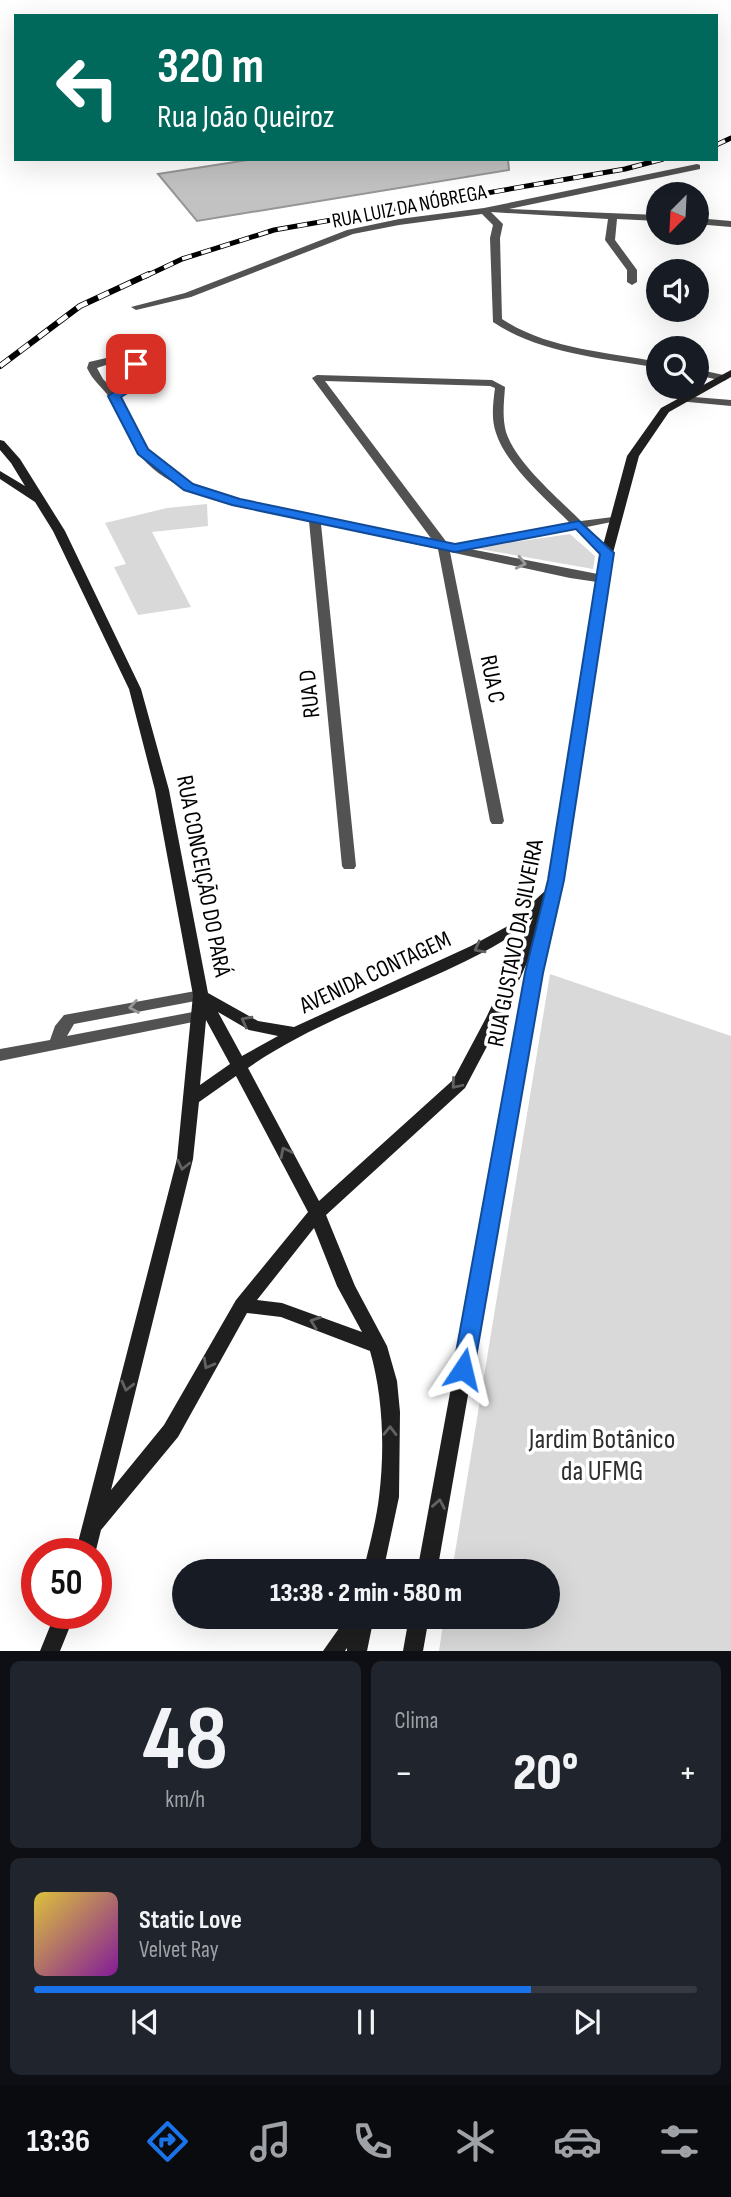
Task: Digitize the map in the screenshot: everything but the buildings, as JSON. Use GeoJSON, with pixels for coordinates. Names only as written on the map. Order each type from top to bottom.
{"type":"FeatureCollection","features":[{"type":"Feature","properties":{"kind":"main road","name":"RUA GUSTAVO DA SILVEIRA"},"geometry":{"type":"LineString","coordinates":[[709,386],[728,376]]}},
{"type":"Feature","properties":{"kind":"main road","name":"RUA GUSTAVO DA SILVEIRA"},"geometry":{"type":"LineString","coordinates":[[429,1559],[534,973],[552,892],[607,553],[633,456],[665,410],[682,399]]}},
{"type":"Feature","properties":{"kind":"main road","name":"RUA CONCEIÇÃO DO PARÁ"},"geometry":{"type":"LineString","coordinates":[[0,443],[16,461],[43,501],[96,603],[135,689],[162,790],[201,995],[185,1159],[89,1538]]}},
{"type":"Feature","properties":{"kind":"main road"},"geometry":{"type":"LineString","coordinates":[[0,474],[43,501]]}},
{"type":"Feature","properties":{"kind":"main road"},"geometry":{"type":"LineString","coordinates":[[92,1527],[171,1431],[242,1305],[317,1213],[459,1084],[494,1018],[552,892]]}},
{"type":"Feature","properties":{"kind":"main road","name":"AVENIDA CONTAGEM"},"geometry":{"type":"LineString","coordinates":[[201,995],[254,1026],[296,1033],[476,950],[511,930],[552,892]]}},
{"type":"Feature","properties":{"kind":"main road"},"geometry":{"type":"LineString","coordinates":[[201,995],[317,1213],[346,1286],[378,1346],[388,1381],[391,1412],[389,1485],[375,1559]]}},
{"type":"Feature","properties":{"kind":"main road"},"geometry":{"type":"LineString","coordinates":[[193,1098],[240,1065],[296,1033]]}},
{"type":"Feature","properties":{"kind":"main road"},"geometry":{"type":"LineString","coordinates":[[242,1305],[282,1310],[378,1346]]}},
{"type":"Feature","properties":{"kind":"main road"},"geometry":{"type":"LineString","coordinates":[[50,1651],[59,1629]]}},
{"type":"Feature","properties":{"kind":"main road"},"geometry":{"type":"LineString","coordinates":[[333,1651],[351,1629]]}},
{"type":"Feature","properties":{"kind":"main road"},"geometry":{"type":"LineString","coordinates":[[357,1651],[360,1629]]}},
{"type":"Feature","properties":{"kind":"main road"},"geometry":{"type":"LineString","coordinates":[[413,1651],[417,1629]]}},
{"type":"Feature","properties":{"kind":"street","name":"RUA LUIZ DA NÓBREGA"},"geometry":{"type":"LineString","coordinates":[[136,307],[188,295],[349,232],[398,222],[484,211],[697,167]]}},
{"type":"Feature","properties":{"kind":"street"},"geometry":{"type":"LineString","coordinates":[[484,211],[646,217]]}},
{"type":"Feature","properties":{"kind":"street"},"geometry":{"type":"LineString","coordinates":[[484,211],[498,224],[495,238],[497,320],[504,327],[549,342],[646,362]]}},
{"type":"Feature","properties":{"kind":"street"},"geometry":{"type":"LineString","coordinates":[[613,216],[610,240],[632,270],[632,282]]}},
{"type":"Feature","properties":{"kind":"street"},"geometry":{"type":"LineString","coordinates":[[709,222],[731,224]]}},
{"type":"Feature","properties":{"kind":"street"},"geometry":{"type":"LineString","coordinates":[[114,396],[141,381],[142,374],[131,360],[115,359],[93,364],[98,380],[114,396],[142,451],[188,487],[237,502],[604,579]]}},
{"type":"Feature","properties":{"kind":"street"},"geometry":{"type":"LineString","coordinates":[[709,374],[728,376]]}},
{"type":"Feature","properties":{"kind":"street"},"geometry":{"type":"LineString","coordinates":[[449,547],[317,378],[492,383],[500,387],[498,421],[505,440],[607,553]]}},
{"type":"Feature","properties":{"kind":"street"},"geometry":{"type":"LineString","coordinates":[[682,399],[731,403]]}},
{"type":"Feature","properties":{"kind":"street","name":"RUA D"},"geometry":{"type":"LineString","coordinates":[[315,518],[349,866]]}},
{"type":"Feature","properties":{"kind":"street"},"geometry":{"type":"LineString","coordinates":[[449,547],[617,518]]}},
{"type":"Feature","properties":{"kind":"street","name":"RUA C"},"geometry":{"type":"LineString","coordinates":[[449,547],[498,821]]}},
{"type":"Feature","properties":{"kind":"street"},"geometry":{"type":"LineString","coordinates":[[57,1045],[63,1026],[69,1019],[201,995]]}},
{"type":"Feature","properties":{"kind":"street"},"geometry":{"type":"LineString","coordinates":[[0,1055],[198,1016]]}},
{"type":"Feature","properties":{"kind":"green space"},"geometry":{"type":"Polygon","coordinates":[[[207,504],[208,526],[152,532],[191,607],[138,615],[114,567],[126,564],[105,523],[167,508],[207,504]]]}},
{"type":"Feature","properties":{"kind":"green space"},"geometry":{"type":"Polygon","coordinates":[[[570,534],[595,556],[593,569],[474,548],[570,534]]]}},
{"type":"Feature","properties":{"kind":"green space","name":"Jardim Botânico da UFMG"},"geometry":{"type":"Polygon","coordinates":[[[550,974],[731,1036],[731,1651],[439,1651],[442,1629],[560,1629],[560,1559],[454,1559],[550,974]]]}},
{"type":"Feature","properties":{"kind":"railway"},"geometry":{"type":"LineString","coordinates":[[718,144],[731,138]]}},
{"type":"Feature","properties":{"kind":"railway"},"geometry":{"type":"LineString","coordinates":[[146,276],[182,259],[274,230],[625,169],[655,161]]}},
{"type":"Feature","properties":{"kind":"railway"},"geometry":{"type":"LineString","coordinates":[[0,366],[80,306],[149,274]]}},
{"type":"Feature","properties":{"kind":"route"},"geometry":{"type":"LineString","coordinates":[[136,364],[142,374],[141,381],[114,396],[142,451],[188,487],[237,502],[455,548],[579,525],[607,553],[556,880],[534,973],[463,1369]]}}]}
